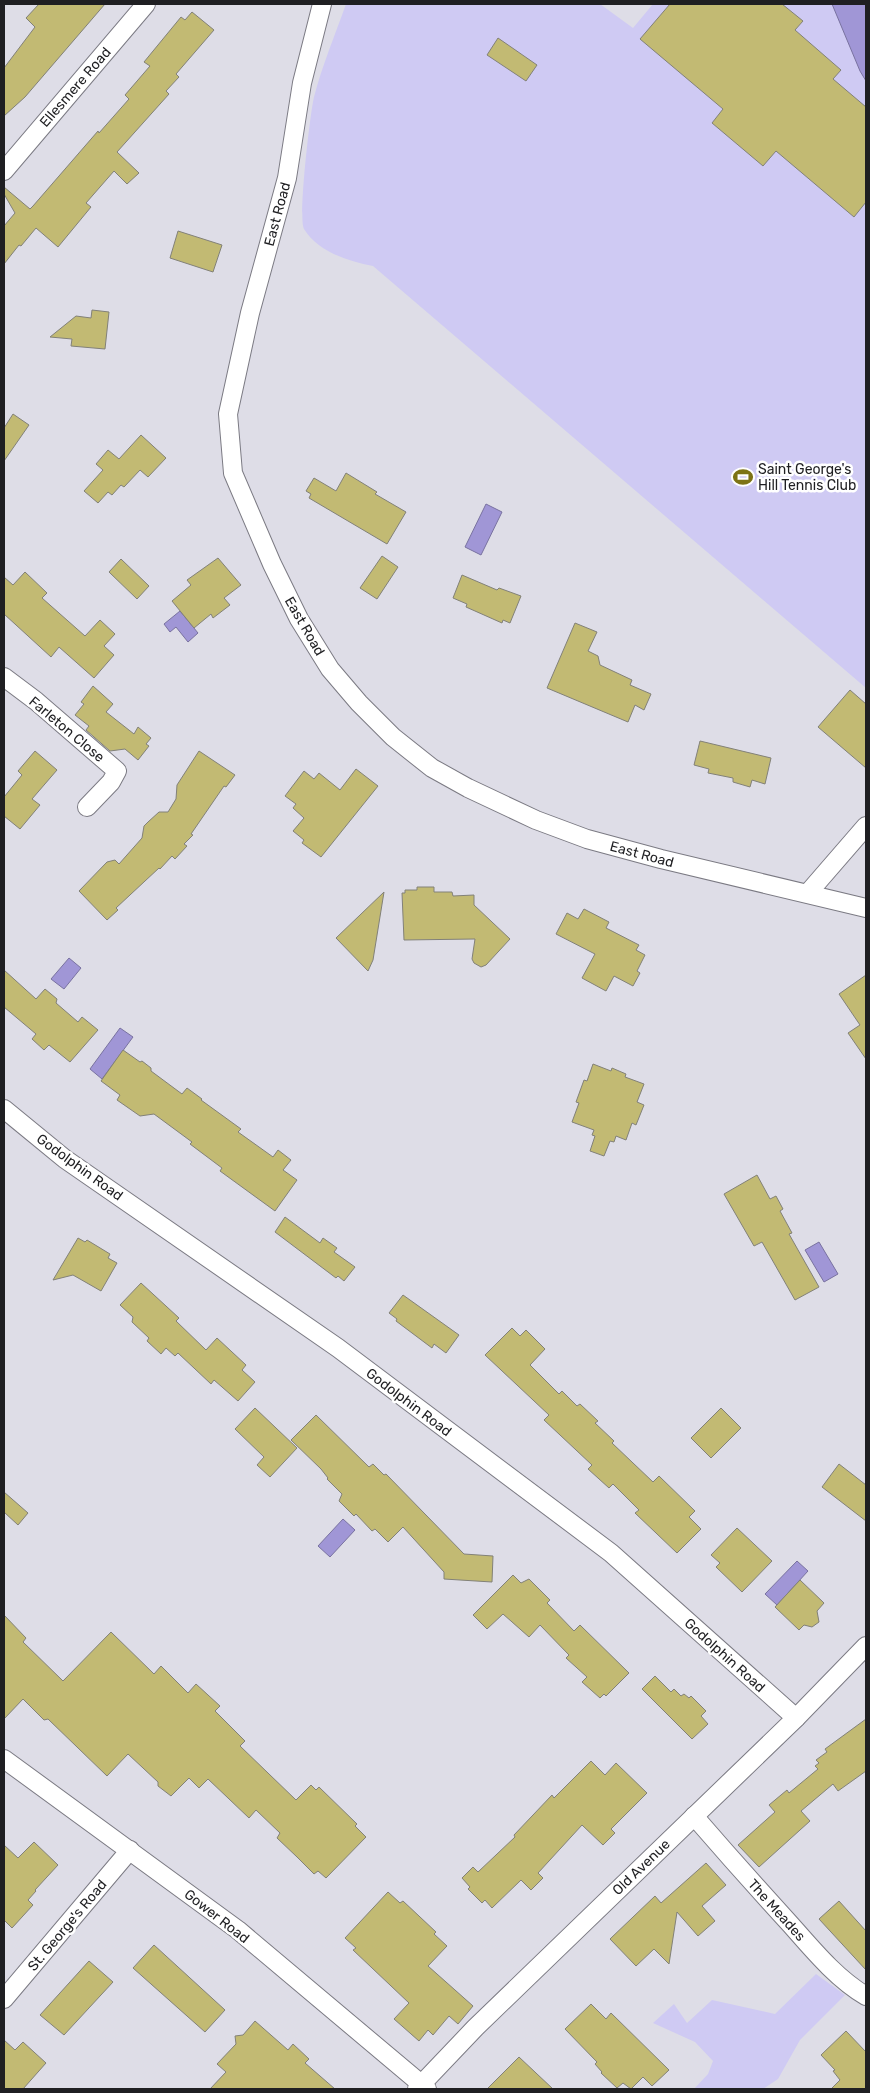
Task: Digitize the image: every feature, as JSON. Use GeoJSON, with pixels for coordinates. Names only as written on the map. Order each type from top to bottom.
{"type":"FeatureCollection","features":[{"type":"Feature","properties":{"kind":"street","name":"Ellesmere Road"},"geometry":{"type":"LineString","coordinates":[[4,171],[146,4]]}},
{"type":"Feature","properties":{"kind":"street","name":"East Road"},"geometry":{"type":"LineString","coordinates":[[322,4],[302,84],[287,178],[250,312],[228,414],[233,473],[272,564],[299,620],[330,669],[393,737],[432,768],[468,788],[536,820],[587,839],[661,860],[866,908]]}},
{"type":"Feature","properties":{"kind":"street","name":"Farleton Close"},"geometry":{"type":"LineString","coordinates":[[4,677],[36,701],[116,771],[111,782],[87,807]]}},
{"type":"Feature","properties":{"kind":"street"},"geometry":{"type":"LineString","coordinates":[[808,893],[866,826]]}},
{"type":"Feature","properties":{"kind":"street","name":"Godolphin Road"},"geometry":{"type":"LineString","coordinates":[[4,1109],[65,1159],[338,1348],[611,1553],[796,1718]]}},
{"type":"Feature","properties":{"kind":"street","name":"Old Avenue"},"geometry":{"type":"LineString","coordinates":[[422,2088],[475,2028],[796,1718],[866,1646]]}},
{"type":"Feature","properties":{"kind":"street","name":"Gower Road"},"geometry":{"type":"LineString","coordinates":[[4,1759],[238,1930],[422,2088]]}},
{"type":"Feature","properties":{"kind":"street","name":"The Meades"},"geometry":{"type":"LineString","coordinates":[[694,1816],[736,1866],[817,1954],[856,1990],[866,1996]]}},
{"type":"Feature","properties":{"kind":"street","name":"St. George's Road"},"geometry":{"type":"LineString","coordinates":[[4,1999],[130,1850]]}},
{"type":"Feature","properties":{"kind":"shaded area","name":"Saint George's Hill Tennis Club"},"geometry":{"type":"Polygon","coordinates":[[[346,4],[600,4],[633,28],[653,4],[866,4],[866,688],[373,266],[334,254],[317,244],[310,237],[304,229],[302,207],[312,107],[321,74],[346,4]]]}},
{"type":"Feature","properties":{"kind":"shaded area"},"geometry":{"type":"Polygon","coordinates":[[[832,4],[866,4],[866,81],[860,71],[832,4]]]}},
{"type":"Feature","properties":{"kind":"shaded area"},"geometry":{"type":"Polygon","coordinates":[[[486,504],[502,512],[481,555],[465,547],[486,504]]]}},
{"type":"Feature","properties":{"kind":"shaded area"},"geometry":{"type":"Polygon","coordinates":[[[180,611],[198,633],[188,642],[176,627],[170,632],[164,624],[180,611]]]}},
{"type":"Feature","properties":{"kind":"shaded area"},"geometry":{"type":"Polygon","coordinates":[[[69,958],[81,968],[64,989],[51,979],[69,958]]]}},
{"type":"Feature","properties":{"kind":"shaded area"},"geometry":{"type":"Polygon","coordinates":[[[120,1028],[133,1037],[102,1079],[90,1069],[120,1028]]]}},
{"type":"Feature","properties":{"kind":"shaded area"},"geometry":{"type":"Polygon","coordinates":[[[819,1242],[838,1274],[824,1282],[805,1250],[819,1242]]]}},
{"type":"Feature","properties":{"kind":"shaded area"},"geometry":{"type":"Polygon","coordinates":[[[343,1519],[355,1530],[330,1557],[318,1546],[343,1519]]]}},
{"type":"Feature","properties":{"kind":"shaded area"},"geometry":{"type":"Polygon","coordinates":[[[797,1561],[808,1571],[777,1605],[765,1594],[797,1561]]]}},
{"type":"Feature","properties":{"kind":"shaded area"},"geometry":{"type":"Polygon","coordinates":[[[816,1974],[845,1995],[800,2040],[778,2079],[763,2089],[694,2089],[708,2074],[713,2061],[695,2042],[653,2023],[674,2004],[687,2023],[712,2000],[775,2014],[816,1974]]]}},
{"type":"Feature","properties":{"kind":"building"},"geometry":{"type":"Polygon","coordinates":[[[39,4],[105,4],[25,97],[4,116],[4,68],[35,27],[26,18],[39,4]]]}},
{"type":"Feature","properties":{"kind":"building"},"geometry":{"type":"Polygon","coordinates":[[[670,4],[782,4],[803,21],[795,30],[841,70],[833,79],[866,107],[866,202],[854,217],[776,151],[763,166],[712,123],[723,109],[640,39],[670,4]]]}},
{"type":"Feature","properties":{"kind":"building"},"geometry":{"type":"Polygon","coordinates":[[[192,12],[214,30],[176,74],[179,77],[166,91],[169,94],[117,152],[139,173],[127,184],[114,171],[86,203],[91,207],[58,247],[36,228],[4,264],[4,226],[15,213],[4,194],[4,187],[30,209],[98,131],[99,133],[129,99],[125,95],[150,66],[144,62],[181,17],[185,20],[192,12]]]}},
{"type":"Feature","properties":{"kind":"building"},"geometry":{"type":"Polygon","coordinates":[[[498,38],[537,65],[526,81],[487,55],[498,38]]]}},
{"type":"Feature","properties":{"kind":"building"},"geometry":{"type":"Polygon","coordinates":[[[178,231],[222,245],[213,272],[170,258],[178,231]]]}},
{"type":"Feature","properties":{"kind":"building"},"geometry":{"type":"Polygon","coordinates":[[[92,310],[109,312],[105,349],[71,346],[72,339],[50,337],[76,316],[91,318],[92,310]]]}},
{"type":"Feature","properties":{"kind":"building"},"geometry":{"type":"Polygon","coordinates":[[[13,414],[29,425],[4,461],[4,428],[13,414]]]}},
{"type":"Feature","properties":{"kind":"building"},"geometry":{"type":"Polygon","coordinates":[[[141,435],[166,458],[148,477],[140,470],[124,487],[121,485],[112,495],[108,492],[98,503],[84,491],[103,470],[96,464],[108,450],[119,459],[141,435]]]}},
{"type":"Feature","properties":{"kind":"building"},"geometry":{"type":"Polygon","coordinates":[[[346,473],[377,492],[375,494],[406,512],[387,544],[309,498],[311,494],[306,491],[314,478],[336,491],[346,473]]]}},
{"type":"Feature","properties":{"kind":"building"},"geometry":{"type":"Polygon","coordinates":[[[382,556],[398,567],[377,599],[360,588],[382,556]]]}},
{"type":"Feature","properties":{"kind":"building"},"geometry":{"type":"Polygon","coordinates":[[[218,558],[241,585],[224,598],[230,605],[213,618],[211,614],[194,628],[172,601],[191,585],[187,580],[218,558]]]}},
{"type":"Feature","properties":{"kind":"building"},"geometry":{"type":"Polygon","coordinates":[[[121,559],[149,586],[137,599],[109,572],[121,559]]]}},
{"type":"Feature","properties":{"kind":"building"},"geometry":{"type":"Polygon","coordinates":[[[25,572],[47,593],[42,598],[85,636],[100,620],[115,634],[104,646],[114,655],[94,678],[59,647],[51,657],[4,614],[4,577],[13,585],[25,572]]]}},
{"type":"Feature","properties":{"kind":"building"},"geometry":{"type":"Polygon","coordinates":[[[462,575],[497,590],[499,588],[521,596],[510,623],[503,620],[502,623],[466,607],[467,604],[453,598],[462,575]]]}},
{"type":"Feature","properties":{"kind":"building"},"geometry":{"type":"Polygon","coordinates":[[[575,623],[597,632],[588,651],[598,656],[600,665],[632,680],[630,685],[651,694],[644,710],[635,705],[628,722],[547,688],[575,623]]]}},
{"type":"Feature","properties":{"kind":"building"},"geometry":{"type":"Polygon","coordinates":[[[93,686],[113,704],[106,712],[134,734],[138,727],[151,738],[146,744],[149,746],[138,760],[125,749],[110,751],[86,730],[89,726],[75,715],[84,704],[81,702],[93,686]]]}},
{"type":"Feature","properties":{"kind":"building"},"geometry":{"type":"Polygon","coordinates":[[[850,690],[866,704],[866,768],[818,727],[850,690]]]}},
{"type":"Feature","properties":{"kind":"building"},"geometry":{"type":"Polygon","coordinates":[[[700,741],[771,758],[765,784],[752,780],[750,787],[733,782],[733,778],[708,773],[709,769],[694,765],[700,741]]]}},
{"type":"Feature","properties":{"kind":"building"},"geometry":{"type":"Polygon","coordinates":[[[35,751],[57,770],[32,799],[40,805],[20,829],[4,816],[4,797],[22,775],[18,771],[35,751]]]}},
{"type":"Feature","properties":{"kind":"building"},"geometry":{"type":"Polygon","coordinates":[[[199,751],[235,775],[226,787],[224,786],[191,834],[193,835],[184,844],[187,846],[175,859],[172,856],[159,868],[116,908],[118,910],[107,920],[79,891],[107,862],[115,860],[119,864],[142,838],[144,826],[159,812],[168,812],[176,799],[177,785],[199,751]]]}},
{"type":"Feature","properties":{"kind":"building"},"geometry":{"type":"Polygon","coordinates":[[[356,769],[378,786],[321,857],[302,843],[304,840],[293,831],[304,818],[293,808],[296,804],[285,796],[304,771],[314,779],[319,773],[340,790],[356,769]]]}},
{"type":"Feature","properties":{"kind":"building"},"geometry":{"type":"Polygon","coordinates":[[[417,887],[434,887],[434,892],[452,892],[453,896],[474,895],[474,905],[510,939],[486,965],[481,967],[474,963],[472,959],[475,939],[404,940],[402,893],[405,893],[405,890],[417,890],[417,887]]]}},
{"type":"Feature","properties":{"kind":"building"},"geometry":{"type":"Polygon","coordinates":[[[384,892],[373,960],[368,971],[336,938],[384,892]]]}},
{"type":"Feature","properties":{"kind":"building"},"geometry":{"type":"Polygon","coordinates":[[[584,909],[609,922],[606,928],[639,945],[636,950],[645,955],[637,971],[640,973],[633,986],[614,976],[606,991],[582,978],[595,954],[556,934],[567,913],[578,919],[584,909]]]}},
{"type":"Feature","properties":{"kind":"building"},"geometry":{"type":"Polygon","coordinates":[[[4,970],[36,999],[45,989],[57,999],[56,1003],[78,1022],[82,1017],[98,1030],[70,1062],[49,1045],[44,1050],[32,1039],[36,1034],[4,1007],[4,970]]]}},
{"type":"Feature","properties":{"kind":"building"},"geometry":{"type":"Polygon","coordinates":[[[866,975],[866,1059],[848,1033],[860,1025],[839,994],[866,975]]]}},
{"type":"Feature","properties":{"kind":"building"},"geometry":{"type":"Polygon","coordinates":[[[123,1050],[140,1062],[142,1061],[151,1068],[151,1071],[182,1094],[187,1088],[241,1129],[238,1132],[273,1157],[278,1150],[291,1160],[283,1170],[297,1180],[275,1211],[220,1171],[222,1168],[190,1144],[192,1142],[154,1114],[140,1116],[117,1100],[120,1095],[101,1081],[123,1050]]]}},
{"type":"Feature","properties":{"kind":"building"},"geometry":{"type":"Polygon","coordinates":[[[593,1064],[611,1071],[612,1068],[626,1074],[625,1077],[644,1084],[637,1102],[644,1105],[636,1125],[632,1123],[626,1140],[616,1136],[614,1142],[610,1141],[604,1156],[590,1151],[595,1136],[592,1135],[594,1130],[572,1122],[579,1103],[576,1102],[584,1080],[587,1081],[593,1064]]]}},
{"type":"Feature","properties":{"kind":"building"},"geometry":{"type":"Polygon","coordinates":[[[757,1175],[770,1199],[776,1196],[783,1209],[780,1211],[792,1233],[789,1234],[819,1287],[795,1300],[762,1242],[754,1246],[724,1194],[757,1175]]]}},
{"type":"Feature","properties":{"kind":"building"},"geometry":{"type":"Polygon","coordinates":[[[285,1217],[320,1243],[323,1238],[337,1248],[334,1252],[355,1267],[344,1281],[338,1276],[336,1278],[275,1232],[285,1217]]]}},
{"type":"Feature","properties":{"kind":"building"},"geometry":{"type":"Polygon","coordinates":[[[78,1238],[85,1242],[87,1240],[110,1254],[108,1258],[117,1263],[101,1291],[73,1275],[53,1280],[78,1238]]]}},
{"type":"Feature","properties":{"kind":"building"},"geometry":{"type":"Polygon","coordinates":[[[141,1283],[179,1318],[176,1321],[206,1350],[217,1338],[246,1365],[242,1370],[255,1382],[238,1401],[214,1380],[211,1384],[178,1353],[175,1356],[166,1348],[161,1354],[147,1341],[149,1338],[132,1322],[133,1317],[120,1305],[141,1283]]]}},
{"type":"Feature","properties":{"kind":"building"},"geometry":{"type":"Polygon","coordinates":[[[403,1295],[459,1335],[446,1353],[434,1344],[432,1348],[396,1321],[397,1319],[389,1313],[403,1295]]]}},
{"type":"Feature","properties":{"kind":"building"},"geometry":{"type":"Polygon","coordinates":[[[512,1328],[520,1336],[526,1330],[545,1349],[530,1365],[559,1394],[562,1391],[577,1406],[580,1404],[598,1421],[595,1423],[614,1441],[612,1443],[653,1482],[659,1476],[695,1511],[689,1517],[701,1529],[677,1553],[635,1513],[639,1510],[613,1484],[609,1488],[588,1469],[592,1465],[544,1420],[549,1415],[485,1355],[512,1328]]]}},
{"type":"Feature","properties":{"kind":"building"},"geometry":{"type":"Polygon","coordinates":[[[255,1408],[297,1448],[270,1477],[257,1465],[264,1457],[235,1429],[255,1408]]]}},
{"type":"Feature","properties":{"kind":"building"},"geometry":{"type":"Polygon","coordinates":[[[721,1408],[741,1428],[711,1458],[691,1438],[721,1408]]]}},
{"type":"Feature","properties":{"kind":"building"},"geometry":{"type":"Polygon","coordinates":[[[316,1415],[369,1467],[373,1464],[384,1475],[386,1474],[464,1554],[493,1556],[492,1582],[444,1579],[444,1572],[403,1527],[388,1542],[375,1529],[372,1531],[356,1514],[354,1516],[339,1501],[342,1494],[327,1479],[321,1469],[291,1440],[316,1415]]]}},
{"type":"Feature","properties":{"kind":"building"},"geometry":{"type":"Polygon","coordinates":[[[839,1464],[866,1485],[866,1521],[822,1487],[839,1464]]]}},
{"type":"Feature","properties":{"kind":"building"},"geometry":{"type":"Polygon","coordinates":[[[4,1492],[28,1513],[18,1525],[4,1512],[4,1492]]]}},
{"type":"Feature","properties":{"kind":"building"},"geometry":{"type":"Polygon","coordinates":[[[737,1528],[772,1561],[742,1592],[716,1567],[720,1563],[711,1555],[737,1528]]]}},
{"type":"Feature","properties":{"kind":"building"},"geometry":{"type":"Polygon","coordinates":[[[513,1575],[521,1583],[529,1579],[550,1600],[547,1603],[574,1631],[580,1625],[629,1673],[606,1696],[604,1694],[600,1698],[582,1682],[587,1677],[566,1658],[569,1655],[540,1625],[529,1637],[503,1614],[487,1629],[473,1615],[513,1575]]]}},
{"type":"Feature","properties":{"kind":"building"},"geometry":{"type":"Polygon","coordinates":[[[800,1580],[824,1603],[817,1611],[819,1622],[812,1627],[804,1625],[799,1630],[775,1607],[800,1580]]]}},
{"type":"Feature","properties":{"kind":"building"},"geometry":{"type":"Polygon","coordinates":[[[4,1615],[26,1638],[23,1642],[63,1681],[111,1632],[154,1674],[161,1666],[188,1693],[196,1684],[220,1706],[215,1711],[245,1741],[240,1746],[296,1800],[311,1785],[316,1790],[319,1787],[357,1824],[355,1826],[366,1837],[326,1878],[318,1871],[314,1874],[277,1838],[280,1833],[256,1810],[249,1818],[208,1779],[199,1788],[189,1778],[171,1796],[158,1786],[158,1782],[128,1754],[107,1776],[48,1719],[44,1720],[23,1699],[4,1719],[4,1615]]]}},
{"type":"Feature","properties":{"kind":"building"},"geometry":{"type":"Polygon","coordinates":[[[655,1676],[671,1692],[674,1689],[681,1696],[684,1694],[689,1698],[691,1696],[706,1711],[701,1716],[708,1724],[692,1739],[642,1689],[655,1676]]]}},
{"type":"Feature","properties":{"kind":"building"},"geometry":{"type":"Polygon","coordinates":[[[866,1719],[866,1771],[838,1791],[833,1784],[801,1811],[810,1821],[759,1867],[738,1845],[775,1812],[769,1805],[787,1790],[789,1793],[818,1769],[815,1766],[819,1763],[816,1760],[827,1752],[825,1749],[866,1719]]]}},
{"type":"Feature","properties":{"kind":"building"},"geometry":{"type":"Polygon","coordinates":[[[591,1761],[605,1775],[616,1763],[647,1793],[611,1829],[615,1833],[603,1845],[582,1825],[538,1873],[543,1878],[531,1890],[521,1880],[492,1908],[485,1900],[482,1903],[468,1889],[470,1887],[462,1878],[473,1867],[478,1872],[515,1837],[514,1835],[552,1795],[554,1798],[591,1761]]]}},
{"type":"Feature","properties":{"kind":"building"},"geometry":{"type":"Polygon","coordinates":[[[34,1842],[58,1865],[35,1890],[28,1900],[33,1905],[12,1928],[4,1920],[4,1845],[18,1858],[34,1842]]]}},
{"type":"Feature","properties":{"kind":"building"},"geometry":{"type":"Polygon","coordinates":[[[706,1863],[726,1885],[702,1906],[715,1921],[698,1936],[677,1912],[669,1964],[654,1949],[636,1966],[610,1939],[655,1896],[661,1903],[706,1863]]]}},
{"type":"Feature","properties":{"kind":"building"},"geometry":{"type":"Polygon","coordinates":[[[388,1892],[400,1903],[403,1901],[436,1932],[434,1934],[447,1946],[428,1966],[473,2006],[458,2024],[449,2016],[433,2035],[428,2030],[419,2041],[394,2019],[409,2003],[353,1950],[356,1948],[345,1938],[388,1892]]]}},
{"type":"Feature","properties":{"kind":"building"},"geometry":{"type":"Polygon","coordinates":[[[839,1901],[866,1931],[866,1970],[819,1919],[839,1901]]]}},
{"type":"Feature","properties":{"kind":"building"},"geometry":{"type":"Polygon","coordinates":[[[154,1945],[225,2010],[205,2032],[133,1968],[154,1945]]]}},
{"type":"Feature","properties":{"kind":"building"},"geometry":{"type":"Polygon","coordinates":[[[89,1961],[113,1982],[64,2035],[40,2015],[89,1961]]]}},
{"type":"Feature","properties":{"kind":"building"},"geometry":{"type":"Polygon","coordinates":[[[591,2004],[606,2019],[611,2013],[669,2070],[652,2086],[643,2077],[631,2089],[623,2083],[617,2088],[601,2073],[595,2064],[597,2062],[565,2029],[591,2004]]]}},
{"type":"Feature","properties":{"kind":"building"},"geometry":{"type":"Polygon","coordinates":[[[255,2021],[288,2050],[293,2044],[309,2059],[305,2063],[335,2089],[210,2089],[226,2072],[217,2064],[236,2044],[235,2036],[243,2035],[255,2021]]]}},
{"type":"Feature","properties":{"kind":"building"},"geometry":{"type":"Polygon","coordinates":[[[846,2031],[866,2052],[866,2089],[831,2089],[840,2080],[833,2071],[835,2070],[821,2055],[846,2031]]]}},
{"type":"Feature","properties":{"kind":"building"},"geometry":{"type":"Polygon","coordinates":[[[4,2040],[15,2050],[23,2042],[46,2063],[23,2089],[4,2089],[4,2040]]]}},
{"type":"Feature","properties":{"kind":"building"},"geometry":{"type":"Polygon","coordinates":[[[519,2057],[553,2089],[487,2089],[519,2057]]]}},
{"type":"Feature","properties":{"kind":"place","name":"Saint George's Hill Tennis Club"},"geometry":{"type":"Point","coordinates":[743,477]}}]}
